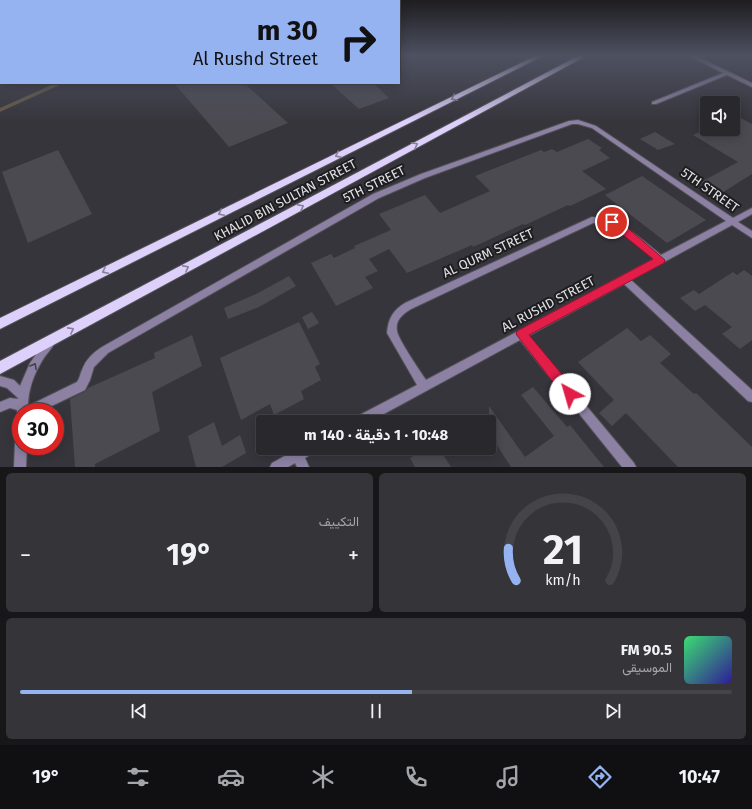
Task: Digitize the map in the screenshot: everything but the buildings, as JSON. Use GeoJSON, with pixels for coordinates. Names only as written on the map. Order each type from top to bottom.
{"type":"FeatureCollection","features":[{"type":"Feature","properties":{"kind":"main road","name":"KHALID BIN SULTAN STREET"},"geometry":{"type":"LineString","coordinates":[[0,324],[496,78]]}},
{"type":"Feature","properties":{"kind":"main road","name":"KHALID BIN SULTAN STREET"},"geometry":{"type":"LineString","coordinates":[[0,368],[542,78]]}},
{"type":"Feature","properties":{"kind":"street"},"geometry":{"type":"LineString","coordinates":[[654,103],[716,78]]}},
{"type":"Feature","properties":{"kind":"street"},"geometry":{"type":"LineString","coordinates":[[738,78],[752,85]]}},
{"type":"Feature","properties":{"kind":"street","name":"5TH STREET"},"geometry":{"type":"LineString","coordinates":[[40,403],[81,386],[92,361],[105,350],[376,196],[405,183],[565,124],[578,122],[594,127],[752,235]]}},
{"type":"Feature","properties":{"kind":"street","name":"AL RUSHD STREET"},"geometry":{"type":"LineString","coordinates":[[371,415],[752,211]]}},
{"type":"Feature","properties":{"kind":"street","name":"AL QURM STREET"},"geometry":{"type":"LineString","coordinates":[[423,386],[392,333],[394,316],[400,310],[592,220],[607,221],[621,227],[661,260]]}},
{"type":"Feature","properties":{"kind":"street"},"geometry":{"type":"LineString","coordinates":[[625,280],[752,397]]}},
{"type":"Feature","properties":{"kind":"street"},"geometry":{"type":"LineString","coordinates":[[521,334],[630,467]]}},
{"type":"Feature","properties":{"kind":"street"},"geometry":{"type":"LineString","coordinates":[[23,403],[22,395],[33,366],[52,340]]}},
{"type":"Feature","properties":{"kind":"street"},"geometry":{"type":"LineString","coordinates":[[0,382],[10,384],[22,395]]}},
{"type":"Feature","properties":{"kind":"street","name":"5TH STREET"},"geometry":{"type":"LineString","coordinates":[[0,407],[10,403],[12,404]]}},
{"type":"Feature","properties":{"kind":"street"},"geometry":{"type":"LineString","coordinates":[[20,455],[20,467]]}},
{"type":"Feature","properties":{"kind":"street"},"geometry":{"type":"LineString","coordinates":[[276,467],[298,455],[303,467]]}},
{"type":"Feature","properties":{"kind":"waterway"},"geometry":{"type":"LineString","coordinates":[[0,110],[58,84]]}},
{"type":"Feature","properties":{"kind":"route"},"geometry":{"type":"LineString","coordinates":[[570,394],[521,334],[661,260],[621,227],[612,222]]}}]}
